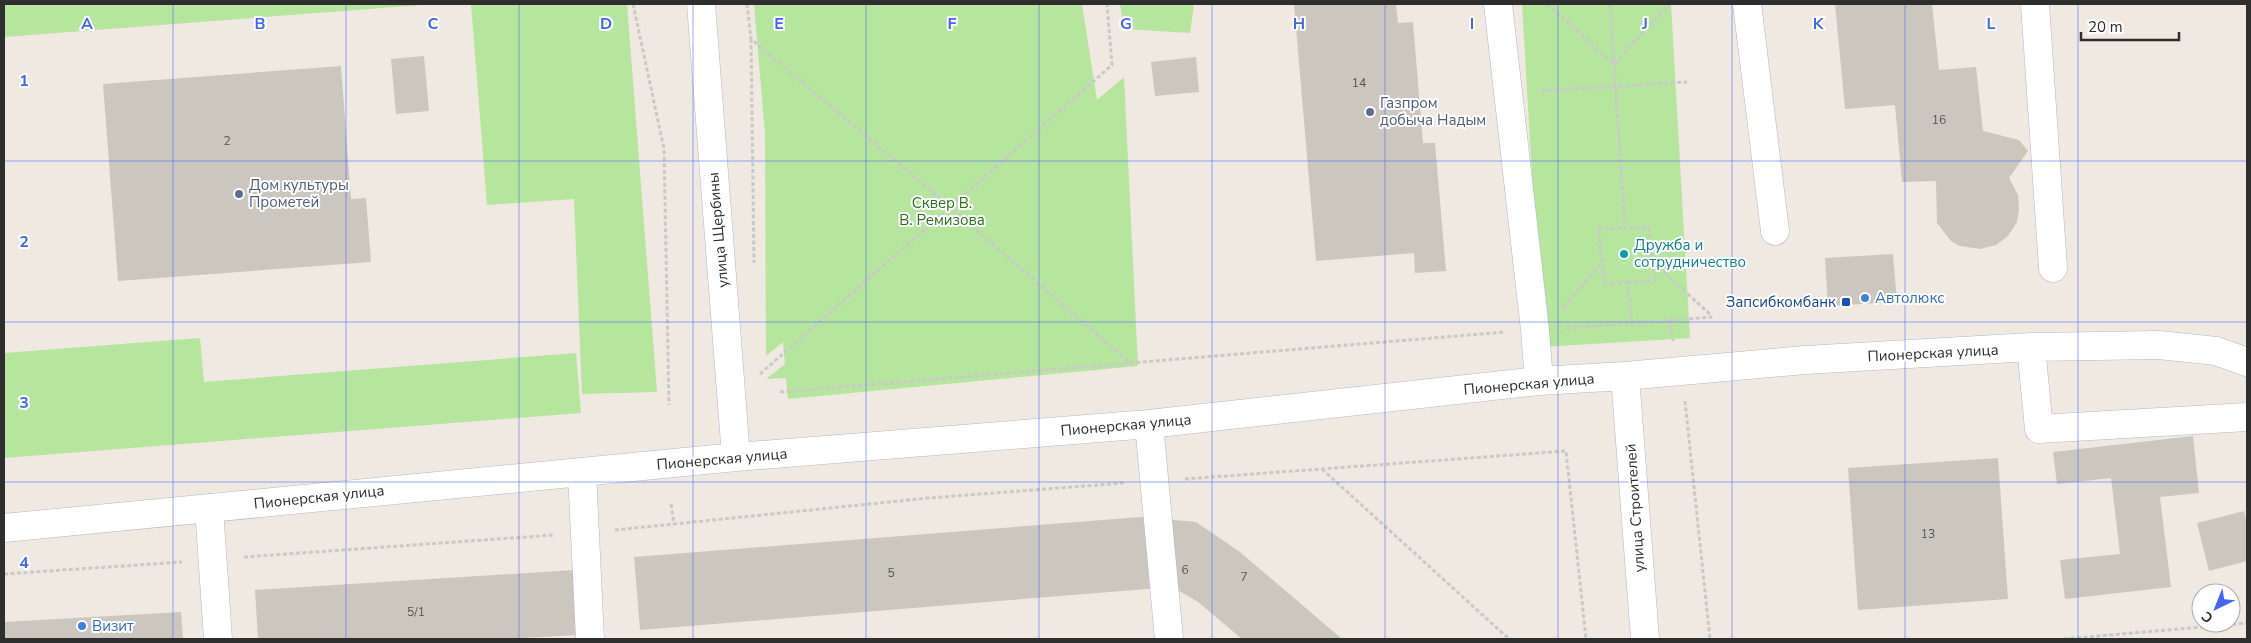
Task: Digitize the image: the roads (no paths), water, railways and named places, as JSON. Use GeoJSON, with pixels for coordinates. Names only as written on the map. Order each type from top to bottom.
{"type":"FeatureCollection","features":[{"type":"Feature","properties":{"kind":"street","name":"улица Щербины"},"geometry":{"type":"LineString","coordinates":[[700,4],[736,457]]}},
{"type":"Feature","properties":{"kind":"street"},"geometry":{"type":"LineString","coordinates":[[1498,4],[1541,330],[1539,381]]}},
{"type":"Feature","properties":{"kind":"street"},"geometry":{"type":"LineString","coordinates":[[1747,4],[1775,231]]}},
{"type":"Feature","properties":{"kind":"street"},"geometry":{"type":"LineString","coordinates":[[2035,4],[2053,268]]}},
{"type":"Feature","properties":{"kind":"street","name":"Пионерская улица"},"geometry":{"type":"LineString","coordinates":[[4,528],[736,457],[1149,424],[1539,381],[1679,372],[1805,360],[2031,348],[2159,345],[2216,351],[2247,362]]}},
{"type":"Feature","properties":{"kind":"street"},"geometry":{"type":"LineString","coordinates":[[2031,348],[2039,429],[2247,417]]}},
{"type":"Feature","properties":{"kind":"street","name":"улица Строителей"},"geometry":{"type":"LineString","coordinates":[[1625,376],[1645,639]]}},
{"type":"Feature","properties":{"kind":"street"},"geometry":{"type":"LineString","coordinates":[[1149,424],[1168,639]]}},
{"type":"Feature","properties":{"kind":"street"},"geometry":{"type":"LineString","coordinates":[[582,472],[590,639]]}},
{"type":"Feature","properties":{"kind":"street"},"geometry":{"type":"LineString","coordinates":[[209,508],[218,639]]}},
{"type":"Feature","properties":{"kind":"place","name":"Газпром добыча Надым"},"geometry":{"type":"Point","coordinates":[1370,112]}},
{"type":"Feature","properties":{"kind":"place","name":"Дом культуры Прометей"},"geometry":{"type":"Point","coordinates":[239,194]}},
{"type":"Feature","properties":{"kind":"place","name":"Дружба и сотрудничество"},"geometry":{"type":"Point","coordinates":[1624,254]}},
{"type":"Feature","properties":{"kind":"place","name":"Автолюкс"},"geometry":{"type":"Point","coordinates":[1865,298]}},
{"type":"Feature","properties":{"kind":"place","name":"Запсибкомбанк"},"geometry":{"type":"Point","coordinates":[1846,302]}},
{"type":"Feature","properties":{"kind":"place","name":"Визит"},"geometry":{"type":"Point","coordinates":[82,626]}},
{"type":"Feature","properties":{"kind":"park label","name":"Сквер В. В. Ремизова"},"geometry":{"type":"Point","coordinates":[942,212]}}]}
